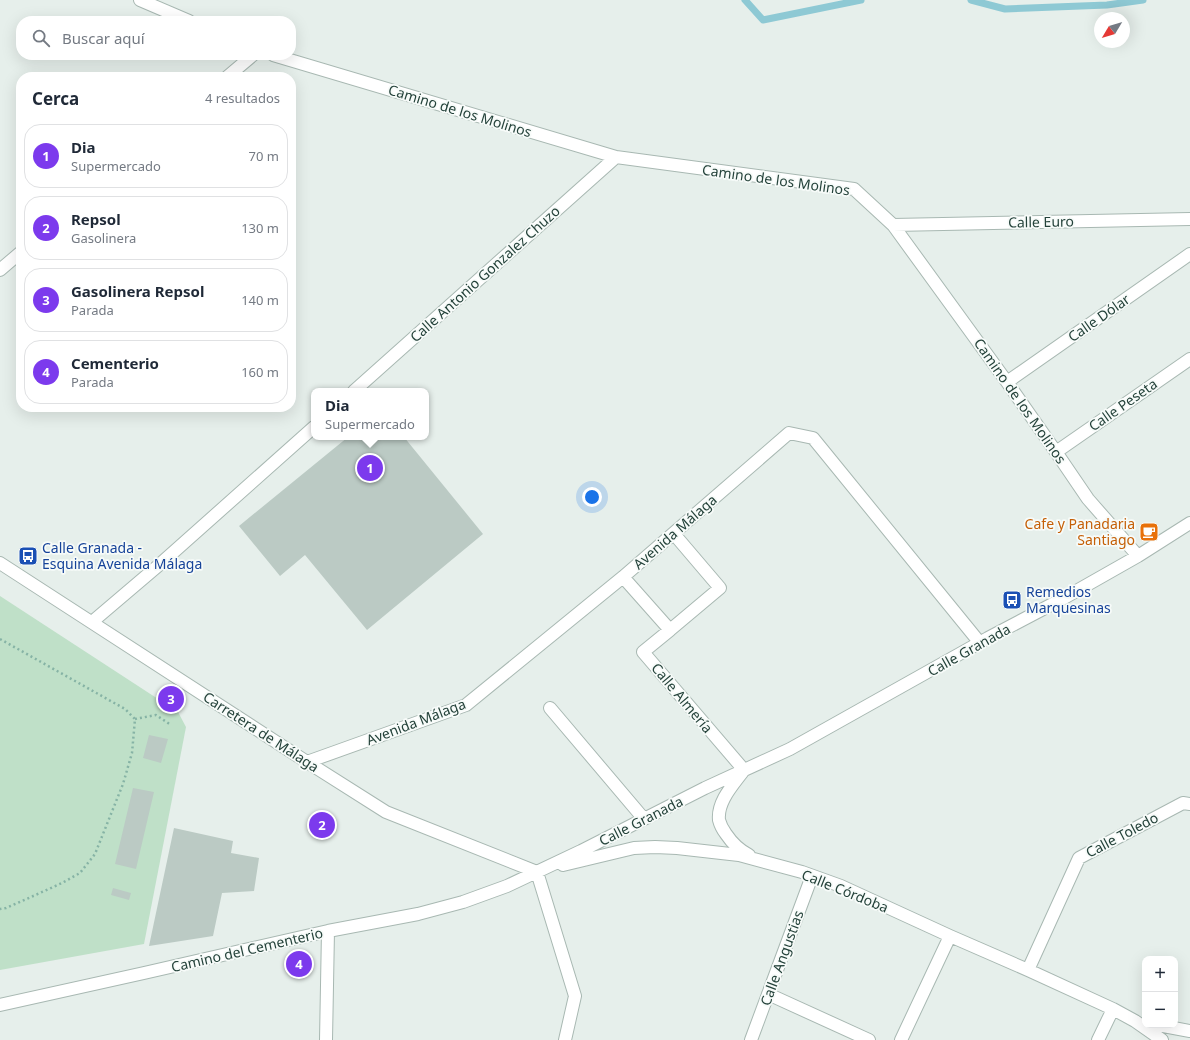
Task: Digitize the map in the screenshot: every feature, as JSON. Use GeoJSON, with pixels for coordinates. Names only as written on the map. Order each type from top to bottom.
{"type":"FeatureCollection","features":[{"type":"Feature","properties":{"kind":"street"},"geometry":{"type":"LineString","coordinates":[[140,0],[177,16]]}},
{"type":"Feature","properties":{"kind":"street"},"geometry":{"type":"LineString","coordinates":[[233,72],[247,60]]}},
{"type":"Feature","properties":{"kind":"street","name":"Camino de los Molinos"},"geometry":{"type":"LineString","coordinates":[[290,60],[616,157],[854,189],[893,225],[1007,382],[1088,499],[1138,556]]}},
{"type":"Feature","properties":{"kind":"street","name":"Calle Antonio Gonzalez Chuzo"},"geometry":{"type":"LineString","coordinates":[[357,388],[616,157]]}},
{"type":"Feature","properties":{"kind":"street","name":"Calle Euro"},"geometry":{"type":"LineString","coordinates":[[893,225],[1190,219]]}},
{"type":"Feature","properties":{"kind":"street","name":"Calle Dólar"},"geometry":{"type":"LineString","coordinates":[[1007,382],[1190,254]]}},
{"type":"Feature","properties":{"kind":"street"},"geometry":{"type":"LineString","coordinates":[[0,270],[16,256]]}},
{"type":"Feature","properties":{"kind":"street","name":"Calle Peseta"},"geometry":{"type":"LineString","coordinates":[[1056,452],[1190,359]]}},
{"type":"Feature","properties":{"kind":"street"},"geometry":{"type":"LineString","coordinates":[[92,622],[159,565],[311,430]]}},
{"type":"Feature","properties":{"kind":"street","name":"Avenida Málaga"},"geometry":{"type":"LineString","coordinates":[[307,762],[466,705],[674,534],[788,433],[813,438],[980,643]]}},
{"type":"Feature","properties":{"kind":"street","name":"Calle Granada"},"geometry":{"type":"LineString","coordinates":[[537,872],[704,788],[790,749],[1064,598],[1138,556],[1190,523]]}},
{"type":"Feature","properties":{"kind":"street"},"geometry":{"type":"LineString","coordinates":[[623,577],[670,630],[720,588],[674,534]]}},
{"type":"Feature","properties":{"kind":"street","name":"Carretera de Málaga"},"geometry":{"type":"LineString","coordinates":[[0,563],[386,812],[537,872]]}},
{"type":"Feature","properties":{"kind":"street","name":"Calle Almería"},"geometry":{"type":"LineString","coordinates":[[670,630],[643,652],[744,770]]}},
{"type":"Feature","properties":{"kind":"street"},"geometry":{"type":"LineString","coordinates":[[550,708],[644,819]]}},
{"type":"Feature","properties":{"kind":"street"},"geometry":{"type":"LineString","coordinates":[[744,770],[722,803],[719,821],[728,837],[734,844],[758,860]]}},
{"type":"Feature","properties":{"kind":"street","name":"Calle Toledo"},"geometry":{"type":"LineString","coordinates":[[1028,970],[1079,858],[1183,803],[1190,804]]}},
{"type":"Feature","properties":{"kind":"street","name":"Calle Córdoba"},"geometry":{"type":"LineString","coordinates":[[537,872],[634,848],[677,848],[739,855],[758,860],[802,872],[841,886],[1140,1021],[1162,1040]]}},
{"type":"Feature","properties":{"kind":"street"},"geometry":{"type":"LineString","coordinates":[[537,872],[575,996],[565,1040]]}},
{"type":"Feature","properties":{"kind":"street","name":"Camino del Cementerio"},"geometry":{"type":"LineString","coordinates":[[0,1005],[328,931],[418,914],[463,902],[507,886],[537,872]]}},
{"type":"Feature","properties":{"kind":"street","name":"Calle Angustias"},"geometry":{"type":"LineString","coordinates":[[751,1040],[812,876]]}},
{"type":"Feature","properties":{"kind":"street"},"geometry":{"type":"LineString","coordinates":[[326,1040],[328,931]]}},
{"type":"Feature","properties":{"kind":"street"},"geometry":{"type":"LineString","coordinates":[[901,1040],[950,936]]}},
{"type":"Feature","properties":{"kind":"street"},"geometry":{"type":"LineString","coordinates":[[768,994],[869,1040]]}},
{"type":"Feature","properties":{"kind":"street"},"geometry":{"type":"LineString","coordinates":[[1098,1040],[1113,1009]]}},
{"type":"Feature","properties":{"kind":"street"},"geometry":{"type":"LineString","coordinates":[[1174,1028],[1190,1031]]}},
{"type":"Feature","properties":{"kind":"path"},"geometry":{"type":"LineString","coordinates":[[0,639],[125,709],[135,719]]}},
{"type":"Feature","properties":{"kind":"path"},"geometry":{"type":"LineString","coordinates":[[135,719],[156,715],[171,725]]}},
{"type":"Feature","properties":{"kind":"path"},"geometry":{"type":"LineString","coordinates":[[0,909],[6,908],[31,897],[80,873],[95,854],[123,784],[132,753],[135,719]]}},
{"type":"Feature","properties":{"kind":"green space"},"geometry":{"type":"Polygon","coordinates":[[[0,596],[178,712],[186,727],[144,944],[0,970],[0,596]]]}},
{"type":"Feature","properties":{"kind":"building"},"geometry":{"type":"Polygon","coordinates":[[[344,440],[406,440],[483,534],[367,630],[305,555],[280,576],[239,526],[344,440]]]}},
{"type":"Feature","properties":{"kind":"building"},"geometry":{"type":"Polygon","coordinates":[[[149,735],[168,739],[161,763],[143,758],[149,735]]]}},
{"type":"Feature","properties":{"kind":"building"},"geometry":{"type":"Polygon","coordinates":[[[133,788],[154,792],[136,869],[115,864],[133,788]]]}},
{"type":"Feature","properties":{"kind":"building"},"geometry":{"type":"Polygon","coordinates":[[[174,828],[233,841],[231,853],[259,858],[254,891],[222,893],[213,936],[149,946],[174,828]]]}},
{"type":"Feature","properties":{"kind":"building"},"geometry":{"type":"Polygon","coordinates":[[[113,888],[131,893],[129,900],[111,895],[113,888]]]}},
{"type":"Feature","properties":{"kind":"waterway"},"geometry":{"type":"LineString","coordinates":[[745,0],[763,20],[861,0]]}},
{"type":"Feature","properties":{"kind":"waterway"},"geometry":{"type":"LineString","coordinates":[[971,0],[1005,9],[1107,5],[1143,0]]}},
{"type":"Feature","properties":{"kind":"place","name":"Dia"},"geometry":{"type":"Point","coordinates":[370,468]}},
{"type":"Feature","properties":{"kind":"place","name":"Cafe y Panadaria Santiago"},"geometry":{"type":"Point","coordinates":[1149,532]}},
{"type":"Feature","properties":{"kind":"place","name":"Calle Granada - Esquina Avenida Málaga"},"geometry":{"type":"Point","coordinates":[28,556]}},
{"type":"Feature","properties":{"kind":"place","name":"Remedios Marquesinas"},"geometry":{"type":"Point","coordinates":[1012,600]}},
{"type":"Feature","properties":{"kind":"place","name":"Gasolinera Repsol"},"geometry":{"type":"Point","coordinates":[171,699]}},
{"type":"Feature","properties":{"kind":"place","name":"Repsol"},"geometry":{"type":"Point","coordinates":[322,825]}},
{"type":"Feature","properties":{"kind":"place","name":"Cementerio"},"geometry":{"type":"Point","coordinates":[299,964]}}]}
